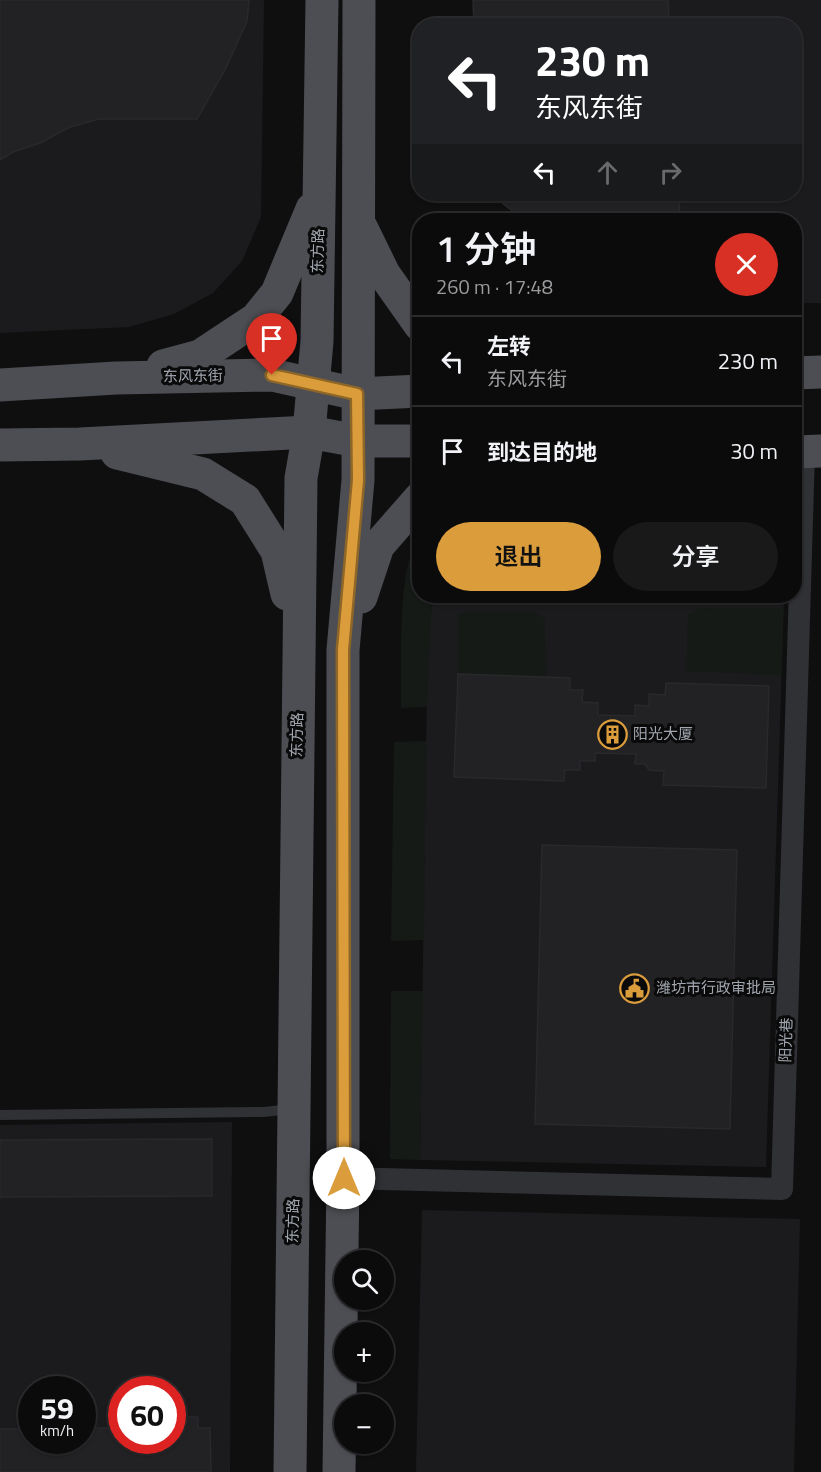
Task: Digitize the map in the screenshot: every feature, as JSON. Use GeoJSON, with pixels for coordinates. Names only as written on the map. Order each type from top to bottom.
{"type":"FeatureCollection","features":[{"type":"Feature","properties":{"kind":"main road","name":"东方路"},"geometry":{"type":"LineString","coordinates":[[290,1472],[301,478],[309,432],[317,341],[322,0]]}},
{"type":"Feature","properties":{"kind":"main road"},"geometry":{"type":"LineString","coordinates":[[339,1472],[344,1178],[343,650],[358,480],[359,0]]}},
{"type":"Feature","properties":{"kind":"main road"},"geometry":{"type":"LineString","coordinates":[[116,378],[200,356],[256,319],[277,293],[319,193]]}},
{"type":"Feature","properties":{"kind":"main road"},"geometry":{"type":"LineString","coordinates":[[357,218],[384,274],[412,314]]}},
{"type":"Feature","properties":{"kind":"main road"},"geometry":{"type":"LineString","coordinates":[[802,373],[821,372]]}},
{"type":"Feature","properties":{"kind":"main road","name":"东风东街"},"geometry":{"type":"LineString","coordinates":[[0,385],[116,378],[272,375],[357,394],[412,392]]}},
{"type":"Feature","properties":{"kind":"main road"},"geometry":{"type":"LineString","coordinates":[[0,445],[80,444],[309,432],[358,441],[412,441]]}},
{"type":"Feature","properties":{"kind":"main road"},"geometry":{"type":"LineString","coordinates":[[80,444],[203,474],[245,500],[277,551],[298,640]]}},
{"type":"Feature","properties":{"kind":"main road"},"geometry":{"type":"LineString","coordinates":[[343,650],[378,546],[412,507]]}},
{"type":"Feature","properties":{"kind":"street","name":"阳光巷"},"geometry":{"type":"LineString","coordinates":[[802,599],[807,452]]}},
{"type":"Feature","properties":{"kind":"street","name":"阳光巷"},"geometry":{"type":"LineString","coordinates":[[344,1178],[782,1189],[802,603]]}},
{"type":"Feature","properties":{"kind":"lane"},"geometry":{"type":"LineString","coordinates":[[0,1114],[264,1112],[294,1109]]}},
{"type":"Feature","properties":{"kind":"shaded area"},"geometry":{"type":"Polygon","coordinates":[[[0,0],[264,0],[261,217],[242,261],[213,293],[174,314],[129,327],[0,333],[0,0]]]}},
{"type":"Feature","properties":{"kind":"shaded area"},"geometry":{"type":"Polygon","coordinates":[[[668,0],[821,0],[821,303],[802,303],[802,213],[680,213],[679,201],[802,201],[802,18],[669,18],[668,0]]]}},
{"type":"Feature","properties":{"kind":"shaded area"},"geometry":{"type":"Polygon","coordinates":[[[412,551],[412,603],[432,603],[427,707],[401,708],[402,619],[407,569],[412,551]]]}},
{"type":"Feature","properties":{"kind":"shaded area"},"geometry":{"type":"Polygon","coordinates":[[[432,603],[784,603],[766,1167],[420,1160],[427,687],[432,603]]]}},
{"type":"Feature","properties":{"kind":"shaded area"},"geometry":{"type":"Polygon","coordinates":[[[699,608],[783,609],[781,675],[686,671],[688,616],[699,608]]]}},
{"type":"Feature","properties":{"kind":"shaded area"},"geometry":{"type":"Polygon","coordinates":[[[467,611],[536,611],[545,620],[546,677],[458,674],[458,614],[467,611]]]}},
{"type":"Feature","properties":{"kind":"shaded area"},"geometry":{"type":"Polygon","coordinates":[[[426,741],[424,940],[391,941],[394,742],[426,741]]]}},
{"type":"Feature","properties":{"kind":"shaded area"},"geometry":{"type":"Polygon","coordinates":[[[391,991],[423,991],[420,1160],[390,1159],[391,991]]]}},
{"type":"Feature","properties":{"kind":"shaded area"},"geometry":{"type":"Polygon","coordinates":[[[232,1122],[230,1472],[0,1472],[0,1125],[232,1122]]]}},
{"type":"Feature","properties":{"kind":"shaded area"},"geometry":{"type":"Polygon","coordinates":[[[422,1210],[800,1219],[794,1472],[416,1472],[422,1210]]]}},
{"type":"Feature","properties":{"kind":"building"},"geometry":{"type":"Polygon","coordinates":[[[0,0],[249,0],[247,21],[226,68],[197,119],[99,119],[70,127],[0,160],[0,0]]]}},
{"type":"Feature","properties":{"kind":"building"},"geometry":{"type":"Polygon","coordinates":[[[473,0],[668,0],[669,18],[474,18],[473,0]]]}},
{"type":"Feature","properties":{"kind":"building"},"geometry":{"type":"Polygon","coordinates":[[[500,201],[679,201],[680,213],[515,213],[500,201]]]}},
{"type":"Feature","properties":{"kind":"building","name":"阳光大厦"},"geometry":{"type":"Polygon","coordinates":[[[458,674],[570,678],[570,690],[583,690],[582,702],[598,703],[598,715],[635,716],[635,705],[649,706],[649,694],[665,695],[666,683],[769,686],[766,788],[663,785],[664,771],[649,770],[645,764],[635,764],[636,754],[595,753],[595,761],[580,761],[580,770],[565,770],[564,781],[454,777],[458,674]]]}},
{"type":"Feature","properties":{"kind":"building"},"geometry":{"type":"Polygon","coordinates":[[[542,845],[737,850],[730,1129],[535,1124],[542,845]]]}},
{"type":"Feature","properties":{"kind":"building"},"geometry":{"type":"Polygon","coordinates":[[[212,1139],[212,1196],[0,1197],[0,1140],[212,1139]]]}},
{"type":"Feature","properties":{"kind":"building"},"geometry":{"type":"Polygon","coordinates":[[[186,1417],[198,1417],[198,1428],[210,1428],[211,1472],[0,1472],[0,1429],[18,1429],[18,1454],[96,1454],[96,1428],[108,1428],[108,1454],[186,1454],[186,1417]]]}},
{"type":"Feature","properties":{"kind":"place","name":"阳光大厦"},"geometry":{"type":"Point","coordinates":[612,734]}},
{"type":"Feature","properties":{"kind":"place","name":"潍坊市行政审批局"},"geometry":{"type":"Point","coordinates":[635,988]}},
{"type":"Feature","properties":{"kind":"route"},"geometry":{"type":"LineString","coordinates":[[272,375],[357,394],[358,480],[343,650],[344,1178]]}}]}
